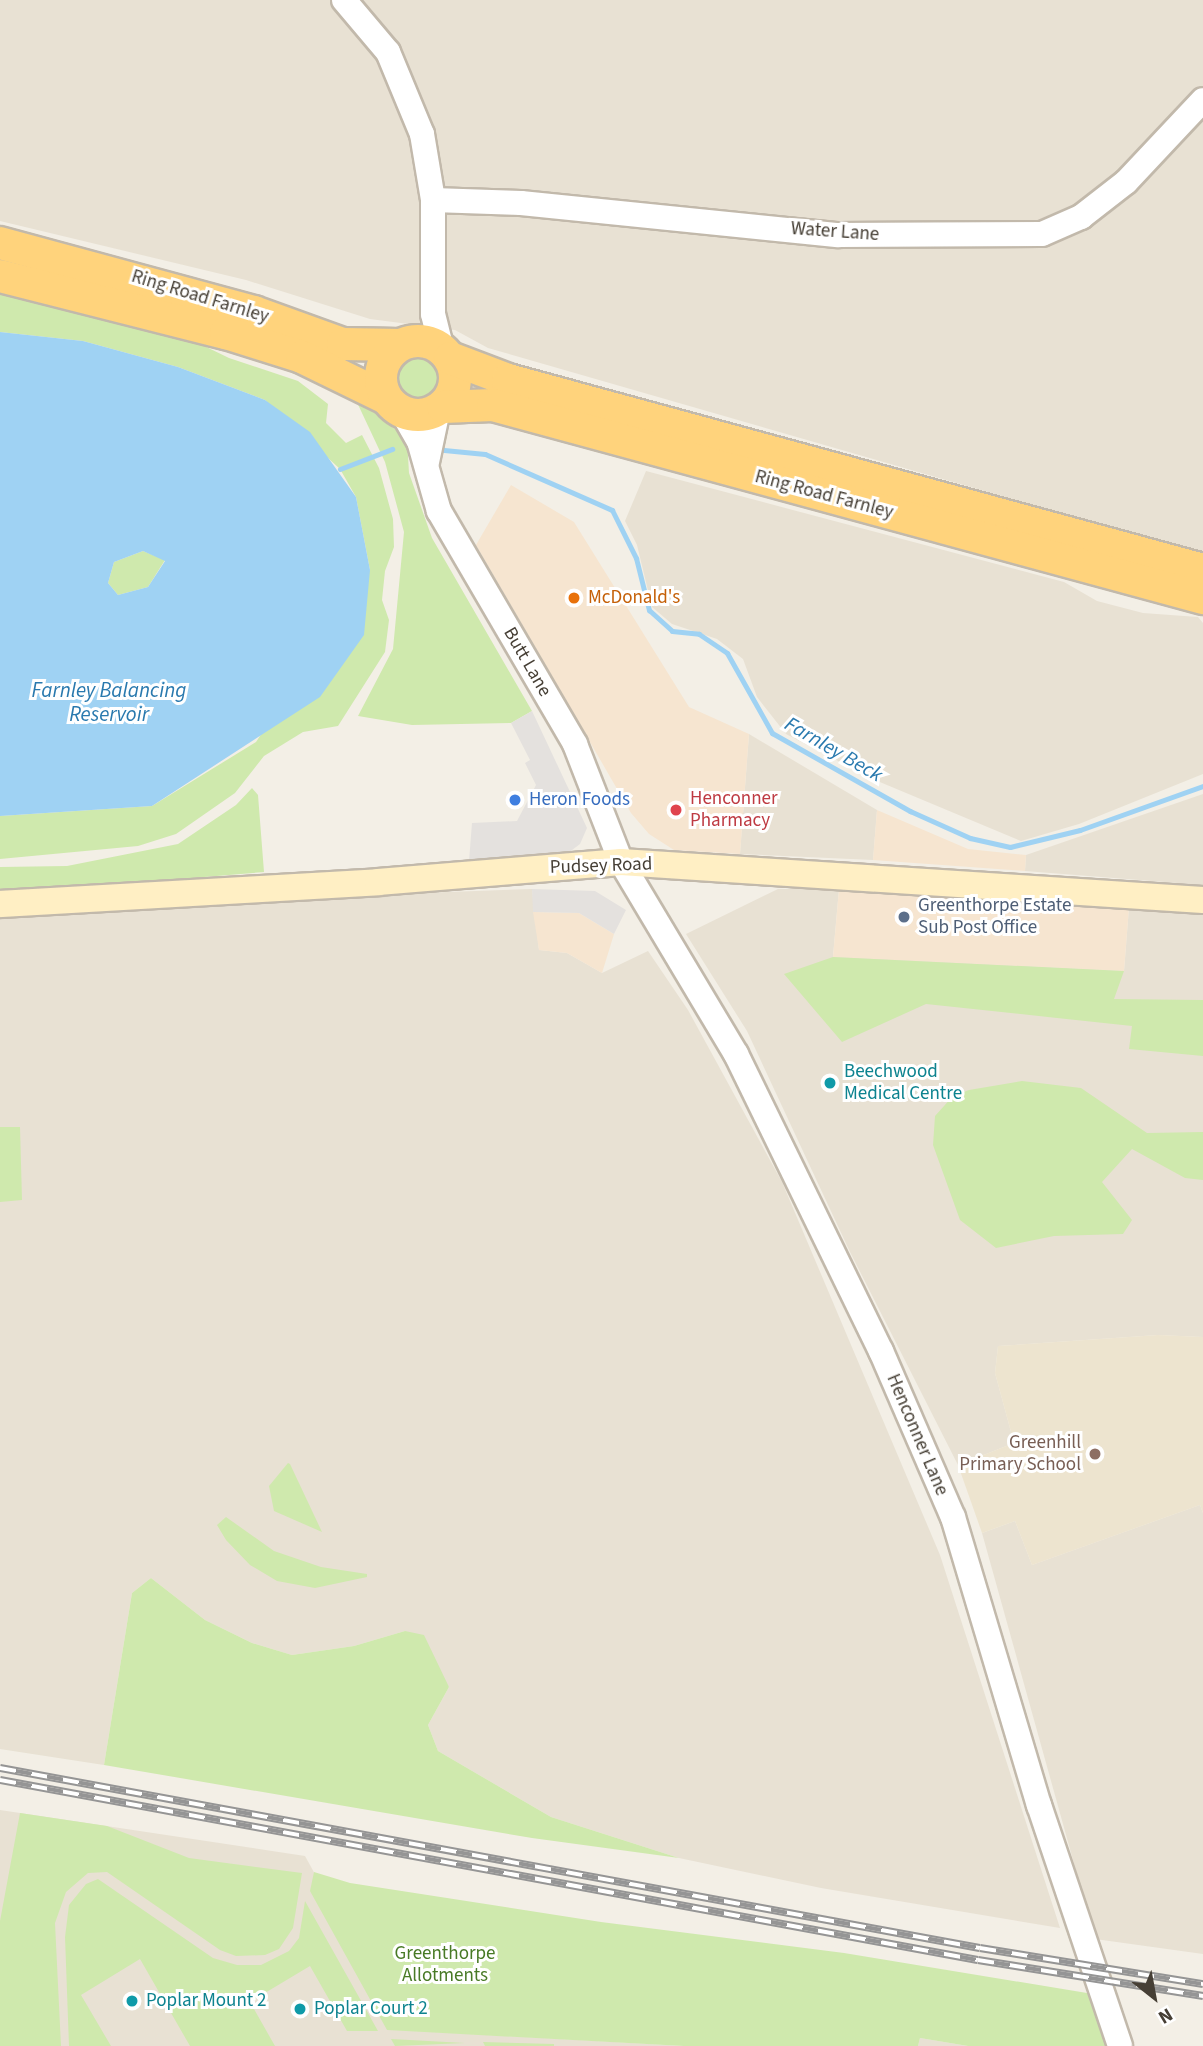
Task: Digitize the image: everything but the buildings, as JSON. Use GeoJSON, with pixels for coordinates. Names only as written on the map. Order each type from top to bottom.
{"type":"FeatureCollection","features":[{"type":"Feature","properties":{"kind":"highway","name":"Ring Road Farnley"},"geometry":{"type":"LineString","coordinates":[[0,243],[241,308],[343,344],[405,343]]}},
{"type":"Feature","properties":{"kind":"highway","name":"Ring Road Farnley"},"geometry":{"type":"LineString","coordinates":[[0,276],[226,333],[302,358],[394,405]]}},
{"type":"Feature","properties":{"kind":"highway"},"geometry":{"type":"LineString","coordinates":[[430,342],[446,354],[456,379],[440,408],[426,415],[394,405],[382,366],[405,343],[430,342]]}},
{"type":"Feature","properties":{"kind":"highway","name":"Ring Road Farnley"},"geometry":{"type":"LineString","coordinates":[[446,354],[508,380],[1203,570]]}},
{"type":"Feature","properties":{"kind":"highway","name":"Ring Road Farnley"},"geometry":{"type":"LineString","coordinates":[[440,408],[493,405],[1203,598]]}},
{"type":"Feature","properties":{"kind":"main road","name":"Pudsey Road"},"geometry":{"type":"LineString","coordinates":[[0,904],[378,882],[621,862],[1203,900]]}},
{"type":"Feature","properties":{"kind":"street"},"geometry":{"type":"LineString","coordinates":[[344,0],[388,52],[408,90],[422,134],[433,201],[433,314],[446,354]]}},
{"type":"Feature","properties":{"kind":"street","name":"Water Lane"},"geometry":{"type":"LineString","coordinates":[[433,201],[521,203],[838,235],[1042,234],[1081,217],[1126,182],[1200,112]]}},
{"type":"Feature","properties":{"kind":"street"},"geometry":{"type":"LineString","coordinates":[[405,343],[433,314]]}},
{"type":"Feature","properties":{"kind":"street","name":"Butt Lane"},"geometry":{"type":"LineString","coordinates":[[394,405],[419,441],[439,510],[575,744],[621,862]]}},
{"type":"Feature","properties":{"kind":"street","name":"Butt Lane"},"geometry":{"type":"LineString","coordinates":[[426,466],[440,408]]}},
{"type":"Feature","properties":{"kind":"street","name":"Henconner Lane"},"geometry":{"type":"LineString","coordinates":[[621,862],[736,1054],[881,1351],[953,1517],[1039,1805],[1120,2046]]}},
{"type":"Feature","properties":{"kind":"shaded area"},"geometry":{"type":"Polygon","coordinates":[[[0,0],[1203,0],[1203,554],[488,348],[455,330],[370,319],[246,280],[0,221],[0,0]]]}},
{"type":"Feature","properties":{"kind":"shaded area"},"geometry":{"type":"Polygon","coordinates":[[[646,471],[1064,582],[1097,601],[1143,613],[1198,617],[1203,623],[1203,774],[1079,824],[1021,841],[875,780],[786,734],[757,697],[743,659],[717,639],[672,624],[652,607],[637,545],[625,521],[646,471]]]}},
{"type":"Feature","properties":{"kind":"shaded area"},"geometry":{"type":"Polygon","coordinates":[[[511,485],[574,522],[689,707],[749,734],[740,854],[674,850],[649,834],[631,813],[476,545],[511,485]]]}},
{"type":"Feature","properties":{"kind":"shaded area"},"geometry":{"type":"Polygon","coordinates":[[[532,711],[587,828],[580,844],[564,856],[469,861],[472,823],[517,821],[536,785],[525,763],[530,760],[511,723],[532,711]]]}},
{"type":"Feature","properties":{"kind":"shaded area"},"geometry":{"type":"Polygon","coordinates":[[[749,734],[877,810],[873,860],[740,854],[749,734]]]}},
{"type":"Feature","properties":{"kind":"shaded area"},"geometry":{"type":"Polygon","coordinates":[[[1203,794],[1203,885],[1025,871],[1026,855],[1203,794]]]}},
{"type":"Feature","properties":{"kind":"shaded area"},"geometry":{"type":"Polygon","coordinates":[[[877,810],[968,849],[1026,855],[1025,871],[873,860],[877,810]]]}},
{"type":"Feature","properties":{"kind":"shaded area"},"geometry":{"type":"Polygon","coordinates":[[[532,889],[539,950],[567,953],[602,973],[648,951],[688,1010],[782,1182],[940,1555],[1060,1928],[821,1888],[679,1858],[551,1817],[438,1751],[428,1725],[449,1687],[405,1631],[354,1646],[292,1655],[252,1643],[205,1620],[151,1578],[132,1593],[104,1765],[0,1749],[0,916],[225,900],[532,889]]]}},
{"type":"Feature","properties":{"kind":"shaded area"},"geometry":{"type":"Polygon","coordinates":[[[532,889],[595,891],[626,910],[614,934],[579,913],[533,912],[532,889]]]}},
{"type":"Feature","properties":{"kind":"shaded area"},"geometry":{"type":"Polygon","coordinates":[[[778,889],[839,889],[833,956],[1124,971],[1129,907],[1203,913],[1203,1337],[1158,1335],[998,1346],[995,1373],[1014,1443],[958,1465],[850,1252],[747,1031],[686,934],[778,889]]]}},
{"type":"Feature","properties":{"kind":"shaded area"},"geometry":{"type":"Polygon","coordinates":[[[839,889],[1129,907],[1124,971],[833,957],[839,889]]]}},
{"type":"Feature","properties":{"kind":"shaded area"},"geometry":{"type":"Polygon","coordinates":[[[533,912],[579,913],[614,934],[602,973],[567,953],[539,950],[533,912]]]}},
{"type":"Feature","properties":{"kind":"shaded area","name":"Greenhill Primary School"},"geometry":{"type":"Polygon","coordinates":[[[1158,1335],[1203,1337],[1203,1513],[1200,1505],[1032,1565],[1015,1521],[982,1533],[958,1465],[1014,1443],[995,1373],[998,1346],[1158,1335]]]}},
{"type":"Feature","properties":{"kind":"shaded area"},"geometry":{"type":"Polygon","coordinates":[[[1200,1505],[1203,1513],[1203,1954],[1095,1939],[982,1533],[1015,1521],[1032,1565],[1200,1505]]]}},
{"type":"Feature","properties":{"kind":"shaded area"},"geometry":{"type":"Polygon","coordinates":[[[0,1810],[305,1856],[401,2030],[684,2046],[0,2046],[0,1810]]]}},
{"type":"Feature","properties":{"kind":"shaded area"},"geometry":{"type":"Polygon","coordinates":[[[920,2038],[968,2046],[918,2046],[920,2038]]]}},
{"type":"Feature","properties":{"kind":"green space"},"geometry":{"type":"Polygon","coordinates":[[[0,292],[194,341],[229,358],[298,381],[328,404],[326,423],[346,443],[362,435],[379,468],[393,519],[394,547],[385,571],[382,600],[389,620],[385,652],[338,726],[303,732],[264,756],[235,793],[176,834],[138,846],[0,859],[0,816],[152,806],[256,742],[370,570],[356,497],[340,469],[265,400],[178,367],[83,341],[0,332],[0,292]]]}},
{"type":"Feature","properties":{"kind":"green space"},"geometry":{"type":"Polygon","coordinates":[[[420,351],[437,358],[444,375],[437,392],[420,399],[403,392],[396,375],[403,358],[420,351]]]}},
{"type":"Feature","properties":{"kind":"green space"},"geometry":{"type":"Polygon","coordinates":[[[354,396],[407,439],[409,473],[432,538],[532,711],[511,723],[412,725],[358,716],[393,649],[404,532],[385,462],[354,396]]]}},
{"type":"Feature","properties":{"kind":"green space"},"geometry":{"type":"Polygon","coordinates":[[[143,551],[165,560],[148,587],[118,595],[108,583],[114,562],[143,551]]]}},
{"type":"Feature","properties":{"kind":"green space"},"geometry":{"type":"Polygon","coordinates":[[[252,788],[258,795],[264,872],[0,894],[0,867],[67,866],[178,844],[236,805],[252,788]]]}},
{"type":"Feature","properties":{"kind":"green space"},"geometry":{"type":"Polygon","coordinates":[[[833,957],[1124,971],[1114,999],[1203,1000],[1203,1056],[1129,1049],[1132,1026],[926,1004],[842,1042],[784,974],[833,957]]]}},
{"type":"Feature","properties":{"kind":"green space"},"geometry":{"type":"Polygon","coordinates":[[[1022,1081],[1081,1088],[1147,1133],[1203,1132],[1203,1180],[1185,1178],[1132,1149],[1102,1182],[1132,1220],[1123,1234],[1054,1236],[996,1248],[960,1220],[933,1145],[935,1116],[953,1096],[969,1090],[1022,1081]]]}},
{"type":"Feature","properties":{"kind":"green space"},"geometry":{"type":"Polygon","coordinates":[[[0,1127],[20,1127],[22,1200],[0,1202],[0,1127]]]}},
{"type":"Feature","properties":{"kind":"green space"},"geometry":{"type":"Polygon","coordinates":[[[288,1463],[322,1532],[274,1511],[269,1486],[288,1463]]]}},
{"type":"Feature","properties":{"kind":"green space"},"geometry":{"type":"Polygon","coordinates":[[[226,1517],[274,1551],[321,1567],[367,1574],[367,1577],[315,1588],[277,1581],[250,1565],[226,1540],[217,1525],[226,1517]]]}},
{"type":"Feature","properties":{"kind":"green space"},"geometry":{"type":"Polygon","coordinates":[[[151,1578],[205,1620],[252,1643],[292,1655],[354,1646],[405,1631],[424,1635],[449,1687],[428,1725],[438,1751],[551,1817],[679,1858],[532,1838],[104,1765],[132,1593],[151,1578]]]}},
{"type":"Feature","properties":{"kind":"green space"},"geometry":{"type":"Polygon","coordinates":[[[20,1813],[107,1826],[189,1858],[302,1873],[293,1928],[279,1949],[265,1955],[236,1956],[220,1950],[107,1872],[88,1873],[66,1892],[55,1923],[61,2046],[0,2046],[0,1921],[20,1813]]]}},
{"type":"Feature","properties":{"kind":"green space","name":"Greenthorpe Allotments"},"geometry":{"type":"Polygon","coordinates":[[[314,1872],[350,1883],[601,1922],[844,1953],[1093,1994],[1110,2046],[968,2046],[920,2038],[918,2046],[684,2046],[387,2030],[310,1891],[314,1872]]]}},
{"type":"Feature","properties":{"kind":"green space"},"geometry":{"type":"Polygon","coordinates":[[[98,1879],[213,1958],[237,1965],[261,1965],[289,1951],[299,1938],[305,1901],[378,2031],[347,2031],[310,1966],[250,2002],[275,2046],[190,2046],[140,1959],[81,1995],[111,2046],[69,2046],[65,1937],[69,1905],[86,1884],[98,1879]]]}},
{"type":"Feature","properties":{"kind":"green space"},"geometry":{"type":"Polygon","coordinates":[[[391,2039],[465,2043],[395,2046],[391,2039]]]}},
{"type":"Feature","properties":{"kind":"green space"},"geometry":{"type":"Polygon","coordinates":[[[483,2042],[554,2044],[554,2046],[485,2046],[483,2042]]]}},
{"type":"Feature","properties":{"kind":"water","name":"Farnley Balancing Reservoir"},"geometry":{"type":"Polygon","coordinates":[[[0,332],[83,341],[178,367],[265,400],[310,432],[356,497],[370,570],[364,635],[320,697],[152,806],[0,816],[0,332]],[[143,551],[114,562],[108,583],[118,595],[148,587],[165,561],[143,551]]]}},
{"type":"Feature","properties":{"kind":"waterway","name":"Farnley Beck"},"geometry":{"type":"LineString","coordinates":[[340,469],[392,449]]}},
{"type":"Feature","properties":{"kind":"waterway","name":"Farnley Beck"},"geometry":{"type":"LineString","coordinates":[[444,450],[485,454],[612,510],[636,558],[649,610],[672,631],[699,634],[727,653],[772,733],[910,811],[970,838],[1010,847],[1080,830],[1203,786]]}},
{"type":"Feature","properties":{"kind":"railway"},"geometry":{"type":"LineString","coordinates":[[0,1768],[980,1948],[1203,1984]]}},
{"type":"Feature","properties":{"kind":"railway"},"geometry":{"type":"LineString","coordinates":[[0,1780],[978,1960],[1203,1996]]}},
{"type":"Feature","properties":{"kind":"place","name":"McDonald's"},"geometry":{"type":"Point","coordinates":[574,598]}},
{"type":"Feature","properties":{"kind":"place","name":"Heron Foods"},"geometry":{"type":"Point","coordinates":[515,800]}},
{"type":"Feature","properties":{"kind":"place","name":"Henconner Pharmacy"},"geometry":{"type":"Point","coordinates":[676,810]}},
{"type":"Feature","properties":{"kind":"place","name":"Greenthorpe Estate Sub Post Office"},"geometry":{"type":"Point","coordinates":[904,917]}},
{"type":"Feature","properties":{"kind":"place","name":"Beechwood Medical Centre"},"geometry":{"type":"Point","coordinates":[830,1083]}},
{"type":"Feature","properties":{"kind":"place","name":"Greenhill Primary School"},"geometry":{"type":"Point","coordinates":[1095,1454]}},
{"type":"Feature","properties":{"kind":"place","name":"Poplar Mount 2"},"geometry":{"type":"Point","coordinates":[132,2001]}},
{"type":"Feature","properties":{"kind":"place","name":"Poplar Court 2"},"geometry":{"type":"Point","coordinates":[300,2009]}}]}
